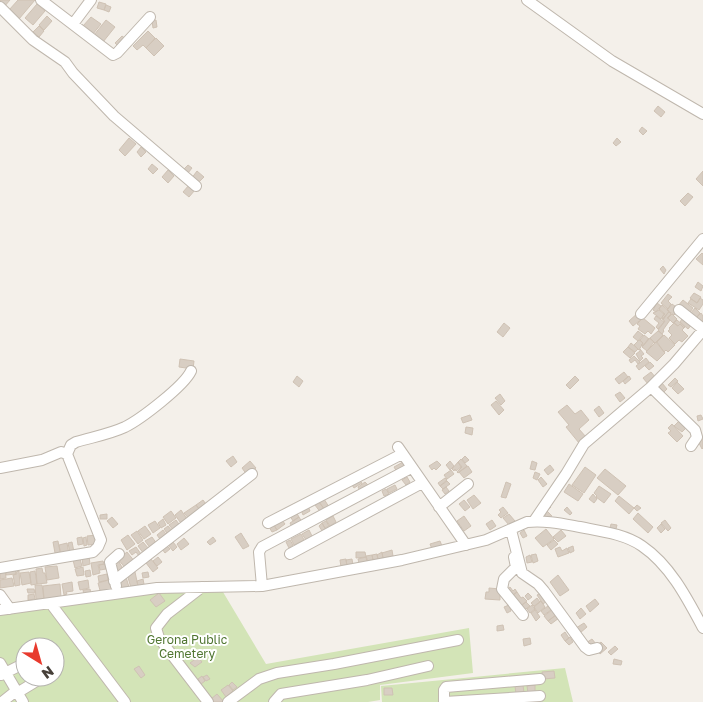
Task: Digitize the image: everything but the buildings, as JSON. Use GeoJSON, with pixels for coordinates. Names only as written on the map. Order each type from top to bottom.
{"type":"FeatureCollection","features":[{"type":"Feature","properties":{"kind":"street"},"geometry":{"type":"LineString","coordinates":[[41,0],[113,55],[117,54],[150,17]]}},
{"type":"Feature","properties":{"kind":"street"},"geometry":{"type":"LineString","coordinates":[[73,24],[91,0]]}},
{"type":"Feature","properties":{"kind":"street"},"geometry":{"type":"LineString","coordinates":[[527,0],[612,61],[703,114]]}},
{"type":"Feature","properties":{"kind":"street"},"geometry":{"type":"LineString","coordinates":[[0,7],[33,40],[65,62],[114,116],[196,186]]}},
{"type":"Feature","properties":{"kind":"street"},"geometry":{"type":"LineString","coordinates":[[642,314],[703,239]]}},
{"type":"Feature","properties":{"kind":"street"},"geometry":{"type":"LineString","coordinates":[[534,521],[566,474],[579,451],[604,419],[651,387],[703,330],[679,310]]}},
{"type":"Feature","properties":{"kind":"street"},"geometry":{"type":"LineString","coordinates":[[67,454],[76,442],[114,432],[132,422],[183,383],[191,371]]}},
{"type":"Feature","properties":{"kind":"street"},"geometry":{"type":"LineString","coordinates":[[651,387],[695,430],[697,436],[691,446]]}},
{"type":"Feature","properties":{"kind":"street"},"geometry":{"type":"LineString","coordinates":[[268,523],[400,451],[466,545]]}},
{"type":"Feature","properties":{"kind":"street"},"geometry":{"type":"LineString","coordinates":[[0,468],[42,460],[61,452],[67,454],[101,540],[93,552],[0,568]]}},
{"type":"Feature","properties":{"kind":"street"},"geometry":{"type":"LineString","coordinates":[[262,586],[259,552],[262,547],[411,468]]}},
{"type":"Feature","properties":{"kind":"street"},"geometry":{"type":"LineString","coordinates":[[114,581],[252,474]]}},
{"type":"Feature","properties":{"kind":"street"},"geometry":{"type":"LineString","coordinates":[[290,554],[422,484]]}},
{"type":"Feature","properties":{"kind":"street"},"geometry":{"type":"LineString","coordinates":[[439,507],[468,484]]}},
{"type":"Feature","properties":{"kind":"street"},"geometry":{"type":"LineString","coordinates":[[0,595],[5,610],[157,588],[262,586],[402,560],[466,545],[486,540],[527,522],[534,521],[606,532],[642,545],[666,568],[686,597],[703,628]]}},
{"type":"Feature","properties":{"kind":"street"},"geometry":{"type":"LineString","coordinates":[[510,530],[516,567],[504,579],[502,589],[523,615]]}},
{"type":"Feature","properties":{"kind":"street"},"geometry":{"type":"LineString","coordinates":[[510,530],[522,573],[538,584],[544,591],[585,647],[589,650],[597,648]]}},
{"type":"Feature","properties":{"kind":"street"},"geometry":{"type":"LineString","coordinates":[[118,594],[110,562],[119,554]]}},
{"type":"Feature","properties":{"kind":"street"},"geometry":{"type":"LineString","coordinates":[[203,587],[167,614],[156,628],[159,638],[208,702]]}},
{"type":"Feature","properties":{"kind":"street"},"geometry":{"type":"LineString","coordinates":[[52,604],[125,702]]}},
{"type":"Feature","properties":{"kind":"street"},"geometry":{"type":"LineString","coordinates":[[228,702],[265,676],[458,640]]}},
{"type":"Feature","properties":{"kind":"street"},"geometry":{"type":"LineString","coordinates":[[392,653],[390,662],[393,674]]}},
{"type":"Feature","properties":{"kind":"street"},"geometry":{"type":"LineString","coordinates":[[15,666],[2,671],[23,702]]}},
{"type":"Feature","properties":{"kind":"street"},"geometry":{"type":"LineString","coordinates":[[274,702],[281,694],[367,680],[428,666]]}},
{"type":"Feature","properties":{"kind":"street"},"geometry":{"type":"LineString","coordinates":[[540,676],[540,699],[444,702],[444,690],[446,687],[487,683],[540,676]]}},
{"type":"Feature","properties":{"kind":"street"},"geometry":{"type":"LineString","coordinates":[[487,683],[488,701]]}},
{"type":"Feature","properties":{"kind":"street"},"geometry":{"type":"LineString","coordinates":[[2,702],[26,687]]}},
{"type":"Feature","properties":{"kind":"green space","name":"Gerona Public Cemetery"},"geometry":{"type":"Polygon","coordinates":[[[220,587],[266,664],[469,628],[473,673],[380,685],[380,700],[368,702],[0,702],[0,612],[133,595],[220,587]]]}},
{"type":"Feature","properties":{"kind":"green space"},"geometry":{"type":"Polygon","coordinates":[[[565,668],[573,702],[382,702],[381,686],[565,668]]]}}]}
